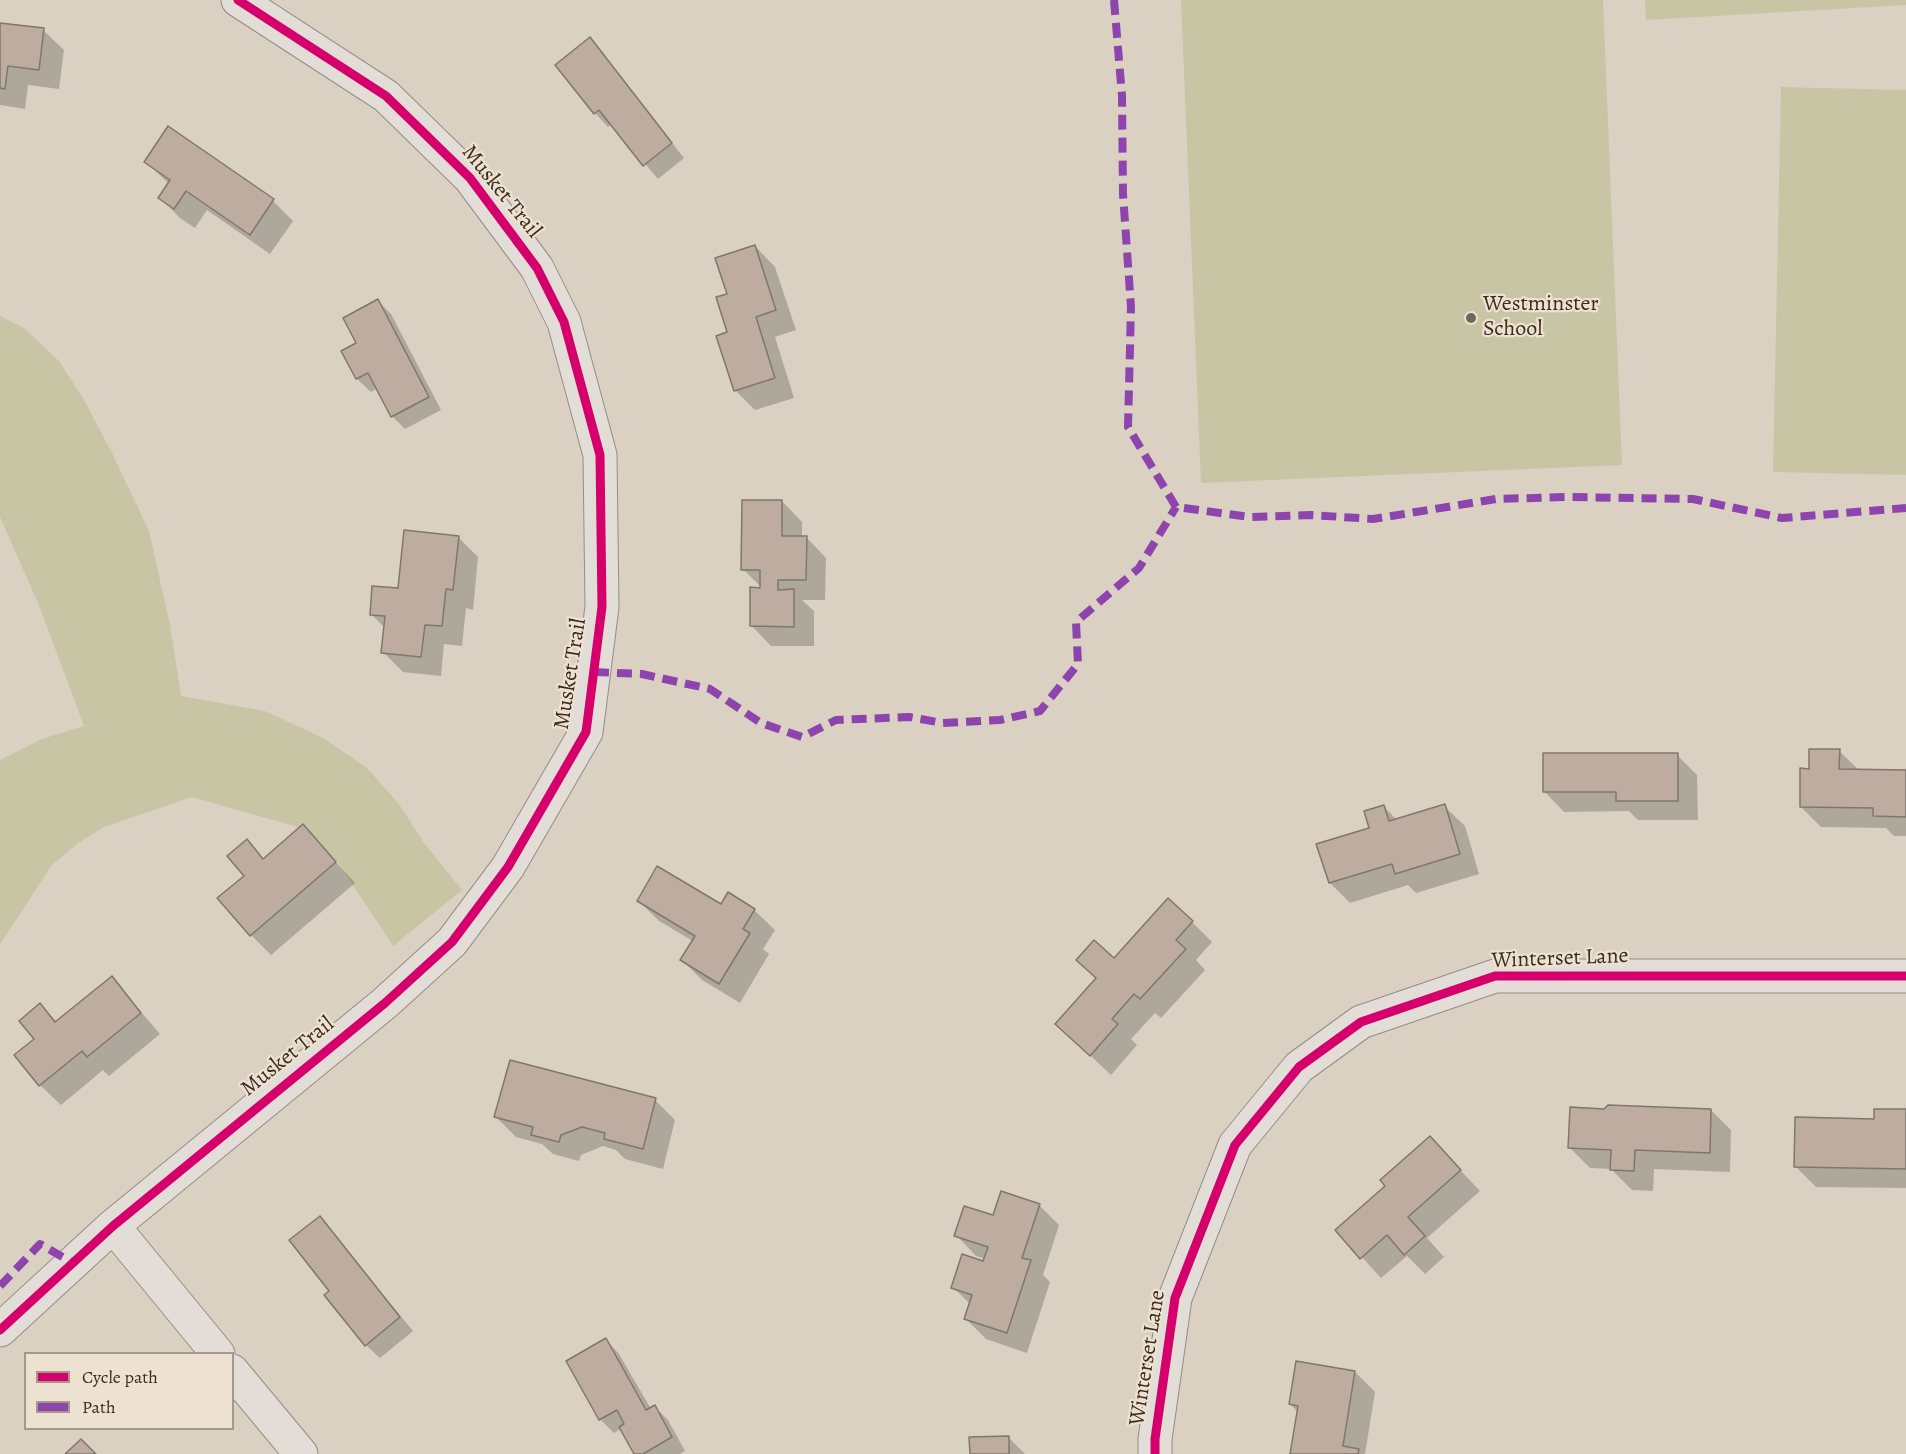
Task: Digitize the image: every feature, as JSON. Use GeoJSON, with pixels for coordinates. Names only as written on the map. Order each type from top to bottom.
{"type":"FeatureCollection","features":[{"type":"Feature","properties":{"kind":"street","name":"Musket Trail"},"geometry":{"type":"LineString","coordinates":[[0,1330],[113,1226],[384,1003],[452,942],[508,867],[586,732],[602,607],[600,455],[564,322],[537,268],[470,178],[386,96],[238,0]]}},
{"type":"Feature","properties":{"kind":"street","name":"Winterset Lane"},"geometry":{"type":"LineString","coordinates":[[1155,1454],[1155,1439],[1175,1298],[1234,1145],[1299,1067],[1361,1023],[1495,976],[1906,975]]}},
{"type":"Feature","properties":{"kind":"street"},"geometry":{"type":"LineString","coordinates":[[113,1226],[217,1352]]}},
{"type":"Feature","properties":{"kind":"street"},"geometry":{"type":"LineString","coordinates":[[234,1373],[301,1454]]}},
{"type":"Feature","properties":{"kind":"shaded area"},"geometry":{"type":"Polygon","coordinates":[[[1181,0],[1603,0],[1622,465],[1201,483],[1181,0]]]}},
{"type":"Feature","properties":{"kind":"shaded area"},"geometry":{"type":"Polygon","coordinates":[[[1645,0],[1906,0],[1906,5],[1646,20],[1645,0]]]}},
{"type":"Feature","properties":{"kind":"shaded area"},"geometry":{"type":"Polygon","coordinates":[[[1781,87],[1906,90],[1906,475],[1773,472],[1781,87]]]}},
{"type":"Feature","properties":{"kind":"shaded area"},"geometry":{"type":"Polygon","coordinates":[[[0,316],[24,328],[59,361],[84,400],[112,453],[149,531],[170,625],[181,696],[265,711],[323,738],[367,768],[399,804],[424,843],[462,890],[393,946],[339,864],[301,828],[192,797],[104,827],[78,843],[52,865],[0,944],[0,760],[42,739],[84,726],[38,603],[0,517],[0,316]]]}},
{"type":"Feature","properties":{"kind":"building"},"geometry":{"type":"Polygon","coordinates":[[[0,23],[44,28],[39,70],[8,66],[5,89],[0,88],[0,23]]]}},
{"type":"Feature","properties":{"kind":"building"},"geometry":{"type":"Polygon","coordinates":[[[590,37],[672,143],[643,166],[599,110],[594,114],[555,65],[590,37]]]}},
{"type":"Feature","properties":{"kind":"building"},"geometry":{"type":"Polygon","coordinates":[[[168,126],[274,199],[250,235],[186,191],[174,209],[158,198],[170,180],[144,162],[168,126]]]}},
{"type":"Feature","properties":{"kind":"building"},"geometry":{"type":"Polygon","coordinates":[[[755,245],[776,310],[756,317],[775,378],[734,391],[716,336],[727,332],[716,297],[727,294],[715,258],[755,245]]]}},
{"type":"Feature","properties":{"kind":"building"},"geometry":{"type":"Polygon","coordinates":[[[378,299],[429,397],[391,417],[368,373],[356,379],[341,351],[356,343],[343,318],[378,299]]]}},
{"type":"Feature","properties":{"kind":"building"},"geometry":{"type":"Polygon","coordinates":[[[742,500],[782,500],[782,536],[807,536],[806,580],[778,580],[778,590],[794,589],[794,627],[750,626],[750,587],[760,588],[760,570],[741,570],[742,500]]]}},
{"type":"Feature","properties":{"kind":"building"},"geometry":{"type":"Polygon","coordinates":[[[404,530],[459,536],[453,590],[446,589],[442,626],[425,625],[421,657],[381,653],[385,616],[370,615],[372,586],[398,588],[404,530]]]}},
{"type":"Feature","properties":{"kind":"building"},"geometry":{"type":"Polygon","coordinates":[[[1809,749],[1840,749],[1839,769],[1906,770],[1906,817],[1873,816],[1873,808],[1800,807],[1800,768],[1809,769],[1809,749]]]}},
{"type":"Feature","properties":{"kind":"building"},"geometry":{"type":"Polygon","coordinates":[[[1543,753],[1678,753],[1678,801],[1616,801],[1616,792],[1543,792],[1543,753]]]}},
{"type":"Feature","properties":{"kind":"building"},"geometry":{"type":"Polygon","coordinates":[[[1445,804],[1460,854],[1395,874],[1392,864],[1329,883],[1316,844],[1369,828],[1364,811],[1384,805],[1389,821],[1445,804]]]}},
{"type":"Feature","properties":{"kind":"building"},"geometry":{"type":"Polygon","coordinates":[[[303,824],[336,862],[250,936],[217,898],[244,876],[227,856],[247,839],[263,859],[303,824]]]}},
{"type":"Feature","properties":{"kind":"building"},"geometry":{"type":"Polygon","coordinates":[[[657,866],[721,904],[728,892],[755,909],[743,929],[750,933],[719,984],[680,960],[695,936],[637,901],[657,866]]]}},
{"type":"Feature","properties":{"kind":"building"},"geometry":{"type":"Polygon","coordinates":[[[1168,898],[1193,921],[1176,940],[1186,949],[1140,999],[1134,994],[1112,1019],[1118,1024],[1090,1056],[1055,1024],[1096,978],[1076,960],[1094,940],[1114,958],[1168,898]]]}},
{"type":"Feature","properties":{"kind":"building"},"geometry":{"type":"Polygon","coordinates":[[[112,976],[141,1013],[87,1057],[82,1051],[39,1086],[14,1055],[34,1039],[19,1021],[40,1003],[55,1022],[112,976]]]}},
{"type":"Feature","properties":{"kind":"building"},"geometry":{"type":"Polygon","coordinates":[[[510,1060],[656,1098],[643,1149],[604,1139],[605,1133],[582,1127],[561,1135],[559,1142],[531,1135],[533,1127],[494,1117],[510,1060]]]}},
{"type":"Feature","properties":{"kind":"building"},"geometry":{"type":"Polygon","coordinates":[[[1608,1105],[1711,1109],[1710,1153],[1635,1150],[1634,1171],[1610,1170],[1611,1150],[1568,1148],[1570,1107],[1604,1109],[1608,1105]]]}},
{"type":"Feature","properties":{"kind":"building"},"geometry":{"type":"Polygon","coordinates":[[[1874,1109],[1906,1109],[1906,1169],[1794,1167],[1795,1117],[1874,1119],[1874,1109]]]}},
{"type":"Feature","properties":{"kind":"building"},"geometry":{"type":"Polygon","coordinates":[[[1430,1136],[1461,1170],[1408,1217],[1425,1236],[1404,1255],[1387,1235],[1360,1259],[1335,1230],[1385,1186],[1380,1180],[1430,1136]]]}},
{"type":"Feature","properties":{"kind":"building"},"geometry":{"type":"Polygon","coordinates":[[[1001,1191],[1040,1204],[1022,1258],[1031,1260],[1007,1333],[964,1319],[972,1295],[951,1288],[962,1254],[983,1261],[988,1247],[954,1236],[964,1206],[993,1215],[1001,1191]]]}},
{"type":"Feature","properties":{"kind":"building"},"geometry":{"type":"Polygon","coordinates":[[[320,1216],[400,1317],[365,1346],[324,1295],[329,1291],[289,1240],[320,1216]]]}},
{"type":"Feature","properties":{"kind":"building"},"geometry":{"type":"Polygon","coordinates":[[[606,1338],[646,1410],[655,1405],[672,1437],[643,1454],[634,1454],[619,1427],[624,1424],[617,1410],[599,1420],[566,1361],[606,1338]]]}},
{"type":"Feature","properties":{"kind":"building"},"geometry":{"type":"Polygon","coordinates":[[[1296,1361],[1355,1371],[1343,1446],[1359,1449],[1358,1454],[1290,1454],[1298,1406],[1289,1404],[1296,1361]]]}},
{"type":"Feature","properties":{"kind":"building"},"geometry":{"type":"Polygon","coordinates":[[[1009,1436],[1009,1454],[970,1454],[969,1437],[1009,1436]]]}},
{"type":"Feature","properties":{"kind":"building"},"geometry":{"type":"Polygon","coordinates":[[[81,1439],[96,1454],[65,1454],[81,1439]]]}},
{"type":"Feature","properties":{"kind":"marked path"},"geometry":{"type":"LineString","coordinates":[[1114,0],[1122,96],[1123,194],[1131,307],[1128,427],[1176,507],[1250,517],[1311,515],[1373,519],[1496,499],[1567,497],[1693,499],[1782,518],[1906,508]]}},
{"type":"Feature","properties":{"kind":"marked path"},"geometry":{"type":"LineString","coordinates":[[594,672],[642,674],[710,689],[761,723],[802,737],[836,720],[909,717],[943,723],[1000,720],[1040,711],[1078,664],[1076,622],[1139,568],[1176,507]]}},
{"type":"Feature","properties":{"kind":"marked path"},"geometry":{"type":"LineString","coordinates":[[0,1286],[40,1244],[73,1263]]}},
{"type":"Feature","properties":{"kind":"cycle path"},"geometry":{"type":"LineString","coordinates":[[0,1330],[113,1226],[385,1003],[452,942],[508,867],[586,732],[602,607],[600,455],[564,322],[537,268],[470,178],[386,96],[238,0]]}},
{"type":"Feature","properties":{"kind":"cycle path"},"geometry":{"type":"LineString","coordinates":[[1155,1454],[1155,1439],[1175,1298],[1235,1145],[1299,1067],[1361,1022],[1495,976],[1906,976]]}},
{"type":"Feature","properties":{"kind":"place","name":"Westminster School"},"geometry":{"type":"Point","coordinates":[1471,318]}}]}
